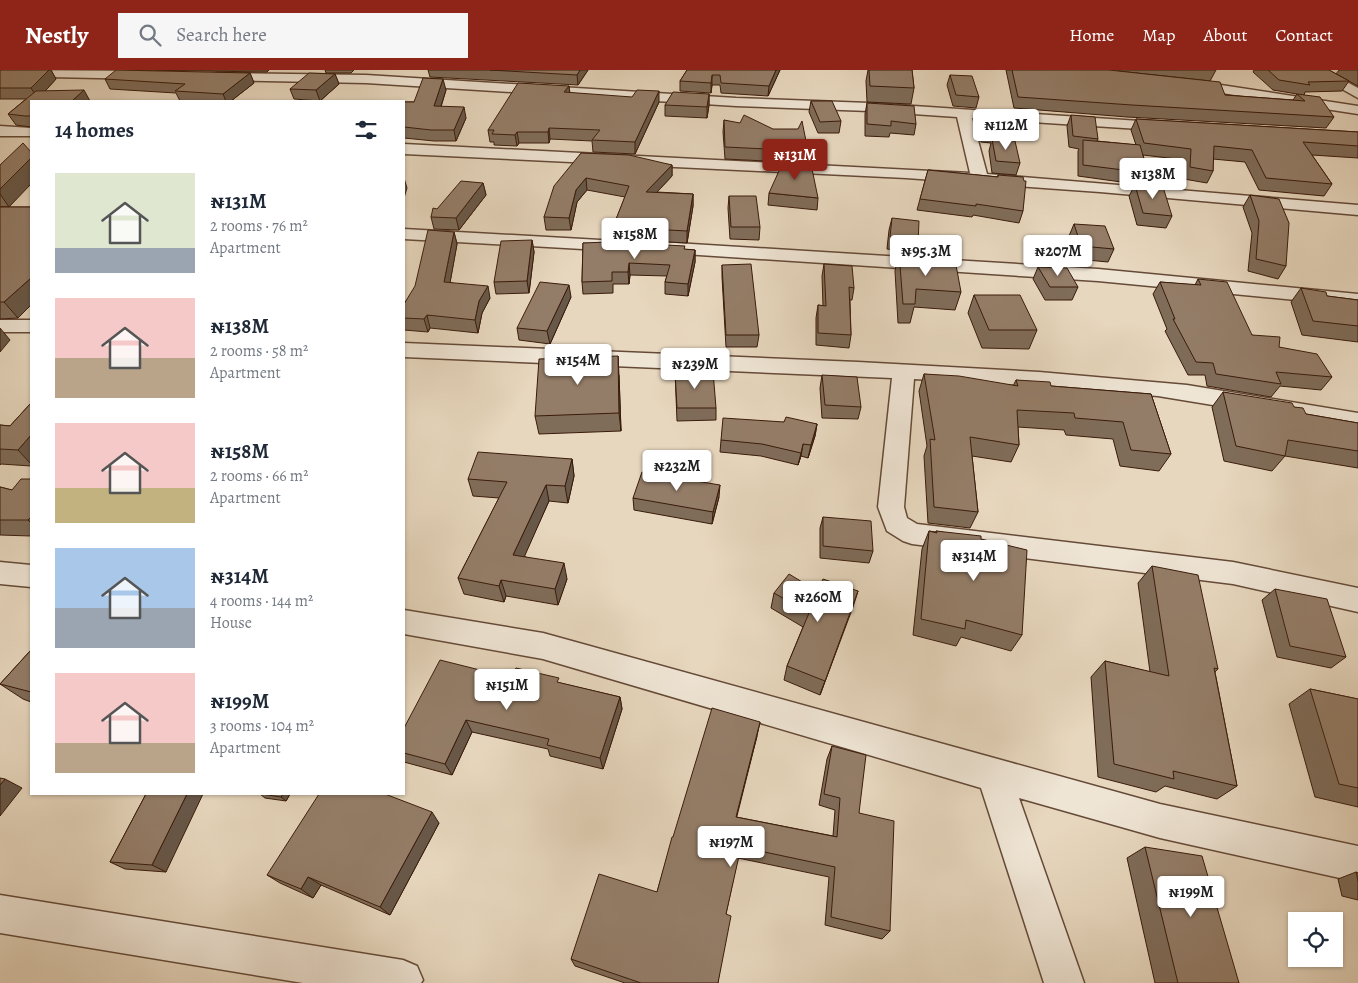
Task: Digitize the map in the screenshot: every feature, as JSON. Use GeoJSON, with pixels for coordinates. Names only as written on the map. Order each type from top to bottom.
{"type":"FeatureCollection","features":[{"type":"Feature","properties":{"kind":"street"},"geometry":{"type":"LineString","coordinates":[[1315,70],[1358,94]]}},
{"type":"Feature","properties":{"kind":"street"},"geometry":{"type":"LineString","coordinates":[[0,72],[157,75]]}},
{"type":"Feature","properties":{"kind":"street"},"geometry":{"type":"LineString","coordinates":[[205,76],[366,79],[736,102],[869,107],[1181,127]]}},
{"type":"Feature","properties":{"kind":"street"},"geometry":{"type":"LineString","coordinates":[[1172,82],[1358,110]]}},
{"type":"Feature","properties":{"kind":"street"},"geometry":{"type":"LineString","coordinates":[[964,114],[980,179]]}},
{"type":"Feature","properties":{"kind":"street"},"geometry":{"type":"LineString","coordinates":[[0,131],[30,132]]}},
{"type":"Feature","properties":{"kind":"street"},"geometry":{"type":"LineString","coordinates":[[405,149],[980,179],[1100,187],[1358,210]]}},
{"type":"Feature","properties":{"kind":"street"},"geometry":{"type":"LineString","coordinates":[[405,234],[1098,274],[1358,300]]}},
{"type":"Feature","properties":{"kind":"street"},"geometry":{"type":"LineString","coordinates":[[0,326],[30,326]]}},
{"type":"Feature","properties":{"kind":"street"},"geometry":{"type":"LineString","coordinates":[[405,350],[904,371],[1131,386],[1212,396],[1358,421]]}},
{"type":"Feature","properties":{"kind":"street"},"geometry":{"type":"LineString","coordinates":[[904,371],[891,507],[896,524],[912,534],[1233,573],[1358,600]]}},
{"type":"Feature","properties":{"kind":"street"},"geometry":{"type":"LineString","coordinates":[[0,573],[30,576]]}},
{"type":"Feature","properties":{"kind":"street"},"geometry":{"type":"LineString","coordinates":[[405,622],[543,646],[1160,821],[1358,864]]}},
{"type":"Feature","properties":{"kind":"street"},"geometry":{"type":"LineString","coordinates":[[994,775],[1064,983]]}},
{"type":"Feature","properties":{"kind":"street"},"geometry":{"type":"LineString","coordinates":[[0,914],[403,980]]}},
{"type":"Feature","properties":{"kind":"building"},"geometry":{"type":"Polygon","coordinates":[[[0,70],[49,70],[31,88],[0,88],[0,70]]]}},
{"type":"Feature","properties":{"kind":"building"},"geometry":{"type":"Polygon","coordinates":[[[116,70],[250,73],[223,94],[175,91],[185,84],[105,79],[116,70]]]}},
{"type":"Feature","properties":{"kind":"building"},"geometry":{"type":"Polygon","coordinates":[[[490,70],[580,70],[577,75],[490,70]]]}},
{"type":"Feature","properties":{"kind":"building"},"geometry":{"type":"Polygon","coordinates":[[[687,70],[776,70],[769,86],[721,83],[720,75],[712,75],[711,83],[680,81],[687,70]]]}},
{"type":"Feature","properties":{"kind":"building"},"geometry":{"type":"Polygon","coordinates":[[[869,70],[912,70],[914,88],[870,86],[869,70]]]}},
{"type":"Feature","properties":{"kind":"building"},"geometry":{"type":"Polygon","coordinates":[[[1012,70],[1109,70],[1220,82],[1225,95],[1305,101],[1297,94],[1320,97],[1334,117],[1018,97],[1012,70]]]}},
{"type":"Feature","properties":{"kind":"building"},"geometry":{"type":"Polygon","coordinates":[[[1268,70],[1329,70],[1349,81],[1308,82],[1310,85],[1279,80],[1268,70]]]}},
{"type":"Feature","properties":{"kind":"building"},"geometry":{"type":"Polygon","coordinates":[[[309,73],[335,74],[316,90],[290,89],[309,73]]]}},
{"type":"Feature","properties":{"kind":"building"},"geometry":{"type":"Polygon","coordinates":[[[950,75],[972,76],[979,97],[956,95],[950,75]]]}},
{"type":"Feature","properties":{"kind":"building"},"geometry":{"type":"Polygon","coordinates":[[[423,78],[443,79],[434,106],[464,107],[454,130],[405,127],[405,102],[414,102],[423,78]]]}},
{"type":"Feature","properties":{"kind":"building"},"geometry":{"type":"Polygon","coordinates":[[[518,83],[569,86],[564,92],[632,97],[637,90],[659,91],[635,142],[592,140],[600,130],[549,128],[548,132],[517,132],[515,135],[492,134],[494,130],[488,130],[518,83]]]}},
{"type":"Feature","properties":{"kind":"building"},"geometry":{"type":"Polygon","coordinates":[[[84,90],[73,100],[30,100],[30,116],[8,114],[36,91],[84,90]]]}},
{"type":"Feature","properties":{"kind":"building"},"geometry":{"type":"Polygon","coordinates":[[[673,92],[709,94],[707,107],[665,105],[673,92]]]}},
{"type":"Feature","properties":{"kind":"building"},"geometry":{"type":"Polygon","coordinates":[[[811,101],[832,101],[841,121],[820,122],[811,101]]]}},
{"type":"Feature","properties":{"kind":"building"},"geometry":{"type":"Polygon","coordinates":[[[867,103],[914,106],[916,124],[891,121],[891,126],[867,124],[867,103]]]}},
{"type":"Feature","properties":{"kind":"building"},"geometry":{"type":"Polygon","coordinates":[[[980,110],[1002,111],[1004,132],[984,130],[980,110]]]}},
{"type":"Feature","properties":{"kind":"building"},"geometry":{"type":"Polygon","coordinates":[[[744,115],[773,129],[798,129],[802,121],[808,151],[725,147],[724,120],[740,123],[744,115]]]}},
{"type":"Feature","properties":{"kind":"building"},"geometry":{"type":"Polygon","coordinates":[[[1071,115],[1095,117],[1098,139],[1073,136],[1071,115]]]}},
{"type":"Feature","properties":{"kind":"building"},"geometry":{"type":"Polygon","coordinates":[[[1136,119],[1358,132],[1358,146],[1303,142],[1332,184],[1266,178],[1252,150],[1214,146],[1213,171],[1190,167],[1191,149],[1144,143],[1136,119]]]}},
{"type":"Feature","properties":{"kind":"building"},"geometry":{"type":"Polygon","coordinates":[[[992,139],[1015,141],[1020,163],[996,161],[992,139]]]}},
{"type":"Feature","properties":{"kind":"building"},"geometry":{"type":"Polygon","coordinates":[[[1083,140],[1140,145],[1148,173],[1083,165],[1083,140]]]}},
{"type":"Feature","properties":{"kind":"building"},"geometry":{"type":"Polygon","coordinates":[[[23,143],[30,151],[30,159],[0,189],[0,165],[23,143]]]}},
{"type":"Feature","properties":{"kind":"building"},"geometry":{"type":"Polygon","coordinates":[[[581,153],[629,155],[672,165],[646,192],[693,194],[687,231],[613,227],[629,186],[586,178],[576,190],[569,218],[544,217],[554,186],[581,153]]]}},
{"type":"Feature","properties":{"kind":"building"},"geometry":{"type":"Polygon","coordinates":[[[783,162],[811,164],[818,198],[769,193],[783,162]]]}},
{"type":"Feature","properties":{"kind":"building"},"geometry":{"type":"Polygon","coordinates":[[[928,170],[998,177],[998,175],[1023,177],[1024,181],[1026,181],[1023,211],[976,204],[976,206],[920,199],[928,170]]]}},
{"type":"Feature","properties":{"kind":"building"},"geometry":{"type":"Polygon","coordinates":[[[461,181],[483,183],[456,218],[431,217],[433,208],[437,209],[461,181]]]}},
{"type":"Feature","properties":{"kind":"building"},"geometry":{"type":"Polygon","coordinates":[[[1135,185],[1163,187],[1172,216],[1143,213],[1135,185]]]}},
{"type":"Feature","properties":{"kind":"building"},"geometry":{"type":"Polygon","coordinates":[[[1250,195],[1279,199],[1289,223],[1286,266],[1256,259],[1259,221],[1250,195]]]}},
{"type":"Feature","properties":{"kind":"building"},"geometry":{"type":"Polygon","coordinates":[[[729,196],[756,196],[760,227],[731,227],[729,196]]]}},
{"type":"Feature","properties":{"kind":"building"},"geometry":{"type":"Polygon","coordinates":[[[0,207],[30,207],[30,279],[4,302],[0,302],[0,207]]]}},
{"type":"Feature","properties":{"kind":"building"},"geometry":{"type":"Polygon","coordinates":[[[892,218],[919,221],[918,244],[897,243],[896,238],[890,237],[892,218]]]}},
{"type":"Feature","properties":{"kind":"building"},"geometry":{"type":"Polygon","coordinates":[[[1074,224],[1105,226],[1114,249],[1081,246],[1074,224]]]}},
{"type":"Feature","properties":{"kind":"building"},"geometry":{"type":"Polygon","coordinates":[[[428,230],[454,232],[444,282],[488,286],[479,301],[475,320],[427,315],[424,319],[405,318],[405,302],[415,286],[428,230]]]}},
{"type":"Feature","properties":{"kind":"building"},"geometry":{"type":"Polygon","coordinates":[[[532,240],[527,281],[494,282],[501,241],[532,240]]]}},
{"type":"Feature","properties":{"kind":"building"},"geometry":{"type":"Polygon","coordinates":[[[607,242],[685,246],[684,249],[695,250],[688,284],[665,282],[670,265],[629,263],[628,272],[612,272],[612,281],[582,282],[583,243],[607,242]]]}},
{"type":"Feature","properties":{"kind":"building"},"geometry":{"type":"Polygon","coordinates":[[[899,253],[918,254],[918,262],[956,265],[961,292],[916,289],[915,304],[903,304],[899,253]]]}},
{"type":"Feature","properties":{"kind":"building"},"geometry":{"type":"Polygon","coordinates":[[[751,264],[759,335],[726,335],[722,265],[751,264]]]}},
{"type":"Feature","properties":{"kind":"building"},"geometry":{"type":"Polygon","coordinates":[[[824,264],[852,266],[854,288],[849,287],[851,335],[818,333],[818,305],[826,306],[824,264]]]}},
{"type":"Feature","properties":{"kind":"building"},"geometry":{"type":"Polygon","coordinates":[[[1038,267],[1067,268],[1078,287],[1050,287],[1038,267]]]}},
{"type":"Feature","properties":{"kind":"building"},"geometry":{"type":"Polygon","coordinates":[[[1198,279],[1227,282],[1252,335],[1280,337],[1279,347],[1317,354],[1332,377],[1276,372],[1281,384],[1216,374],[1213,363],[1196,362],[1173,319],[1175,319],[1160,282],[1201,285],[1198,279]]]}},
{"type":"Feature","properties":{"kind":"building"},"geometry":{"type":"Polygon","coordinates":[[[540,282],[569,285],[547,331],[517,328],[540,282]]]}},
{"type":"Feature","properties":{"kind":"building"},"geometry":{"type":"Polygon","coordinates":[[[1301,288],[1326,292],[1327,296],[1358,300],[1358,326],[1313,321],[1301,288]]]}},
{"type":"Feature","properties":{"kind":"building"},"geometry":{"type":"Polygon","coordinates":[[[974,295],[1020,295],[1037,330],[989,330],[974,295]]]}},
{"type":"Feature","properties":{"kind":"building"},"geometry":{"type":"Polygon","coordinates":[[[618,356],[619,413],[535,416],[539,359],[618,356]]]}},
{"type":"Feature","properties":{"kind":"building"},"geometry":{"type":"Polygon","coordinates":[[[675,371],[713,371],[716,408],[677,408],[675,371]]]}},
{"type":"Feature","properties":{"kind":"building"},"geometry":{"type":"Polygon","coordinates":[[[924,374],[959,376],[1018,386],[1016,380],[1050,382],[1051,386],[1151,394],[1171,454],[1131,450],[1123,422],[1075,418],[1074,413],[1017,410],[1019,445],[970,437],[978,512],[934,507],[930,439],[935,440],[924,374]]]}},
{"type":"Feature","properties":{"kind":"building"},"geometry":{"type":"Polygon","coordinates":[[[822,375],[857,377],[861,407],[825,405],[822,375]]]}},
{"type":"Feature","properties":{"kind":"building"},"geometry":{"type":"Polygon","coordinates":[[[1223,392],[1292,403],[1294,407],[1303,408],[1306,414],[1358,423],[1358,451],[1288,440],[1285,456],[1236,446],[1223,392]]]}},
{"type":"Feature","properties":{"kind":"building"},"geometry":{"type":"Polygon","coordinates":[[[30,404],[30,436],[18,450],[0,449],[0,425],[10,426],[30,404]]]}},
{"type":"Feature","properties":{"kind":"building"},"geometry":{"type":"Polygon","coordinates":[[[786,417],[817,424],[811,445],[803,444],[801,453],[762,444],[721,440],[723,418],[784,422],[786,417]]]}},
{"type":"Feature","properties":{"kind":"building"},"geometry":{"type":"Polygon","coordinates":[[[478,452],[572,459],[565,486],[546,485],[513,555],[564,563],[555,589],[501,580],[499,586],[458,578],[507,482],[468,479],[478,452]]]}},
{"type":"Feature","properties":{"kind":"building"},"geometry":{"type":"Polygon","coordinates":[[[642,472],[720,485],[713,512],[633,498],[642,472]]]}},
{"type":"Feature","properties":{"kind":"building"},"geometry":{"type":"Polygon","coordinates":[[[21,479],[30,479],[30,518],[28,520],[0,520],[0,487],[12,490],[21,479]]]}},
{"type":"Feature","properties":{"kind":"building"},"geometry":{"type":"Polygon","coordinates":[[[823,517],[871,521],[873,551],[823,546],[823,517]]]}},
{"type":"Feature","properties":{"kind":"building"},"geometry":{"type":"Polygon","coordinates":[[[929,531],[981,536],[981,539],[1027,550],[1022,635],[966,620],[965,629],[921,619],[929,531]]]}},
{"type":"Feature","properties":{"kind":"building"},"geometry":{"type":"Polygon","coordinates":[[[1152,566],[1198,575],[1218,669],[1214,668],[1237,786],[1173,771],[1174,779],[1114,764],[1105,661],[1169,676],[1152,566]]]}},
{"type":"Feature","properties":{"kind":"building"},"geometry":{"type":"Polygon","coordinates":[[[789,574],[817,591],[823,579],[858,591],[825,681],[787,666],[809,613],[774,593],[789,574]]]}},
{"type":"Feature","properties":{"kind":"building"},"geometry":{"type":"Polygon","coordinates":[[[1275,589],[1327,599],[1346,657],[1290,646],[1275,589]]]}},
{"type":"Feature","properties":{"kind":"building"},"geometry":{"type":"Polygon","coordinates":[[[30,651],[30,692],[0,684],[30,651]]]}},
{"type":"Feature","properties":{"kind":"building"},"geometry":{"type":"Polygon","coordinates":[[[440,660],[512,678],[516,668],[559,678],[557,682],[620,697],[600,758],[547,745],[549,739],[466,720],[445,764],[405,753],[405,726],[440,660]]]}},
{"type":"Feature","properties":{"kind":"building"},"geometry":{"type":"Polygon","coordinates":[[[1310,689],[1358,699],[1358,788],[1339,784],[1310,689]]]}},
{"type":"Feature","properties":{"kind":"building"},"geometry":{"type":"Polygon","coordinates":[[[712,708],[760,722],[736,817],[837,837],[840,798],[824,794],[832,746],[866,755],[859,813],[894,821],[890,931],[831,917],[835,867],[741,847],[726,914],[731,916],[718,983],[641,983],[571,959],[599,874],[657,892],[712,708]]]}},
{"type":"Feature","properties":{"kind":"building"},"geometry":{"type":"Polygon","coordinates":[[[0,778],[5,779],[0,785],[0,778]]]}},
{"type":"Feature","properties":{"kind":"building"},"geometry":{"type":"Polygon","coordinates":[[[145,795],[187,795],[152,865],[110,862],[145,795]]]}},
{"type":"Feature","properties":{"kind":"building"},"geometry":{"type":"Polygon","coordinates":[[[318,795],[388,795],[432,812],[380,907],[308,877],[301,889],[267,875],[318,795]]]}},
{"type":"Feature","properties":{"kind":"building"},"geometry":{"type":"Polygon","coordinates":[[[1145,847],[1202,856],[1239,983],[1178,983],[1145,847]]]}}]}
